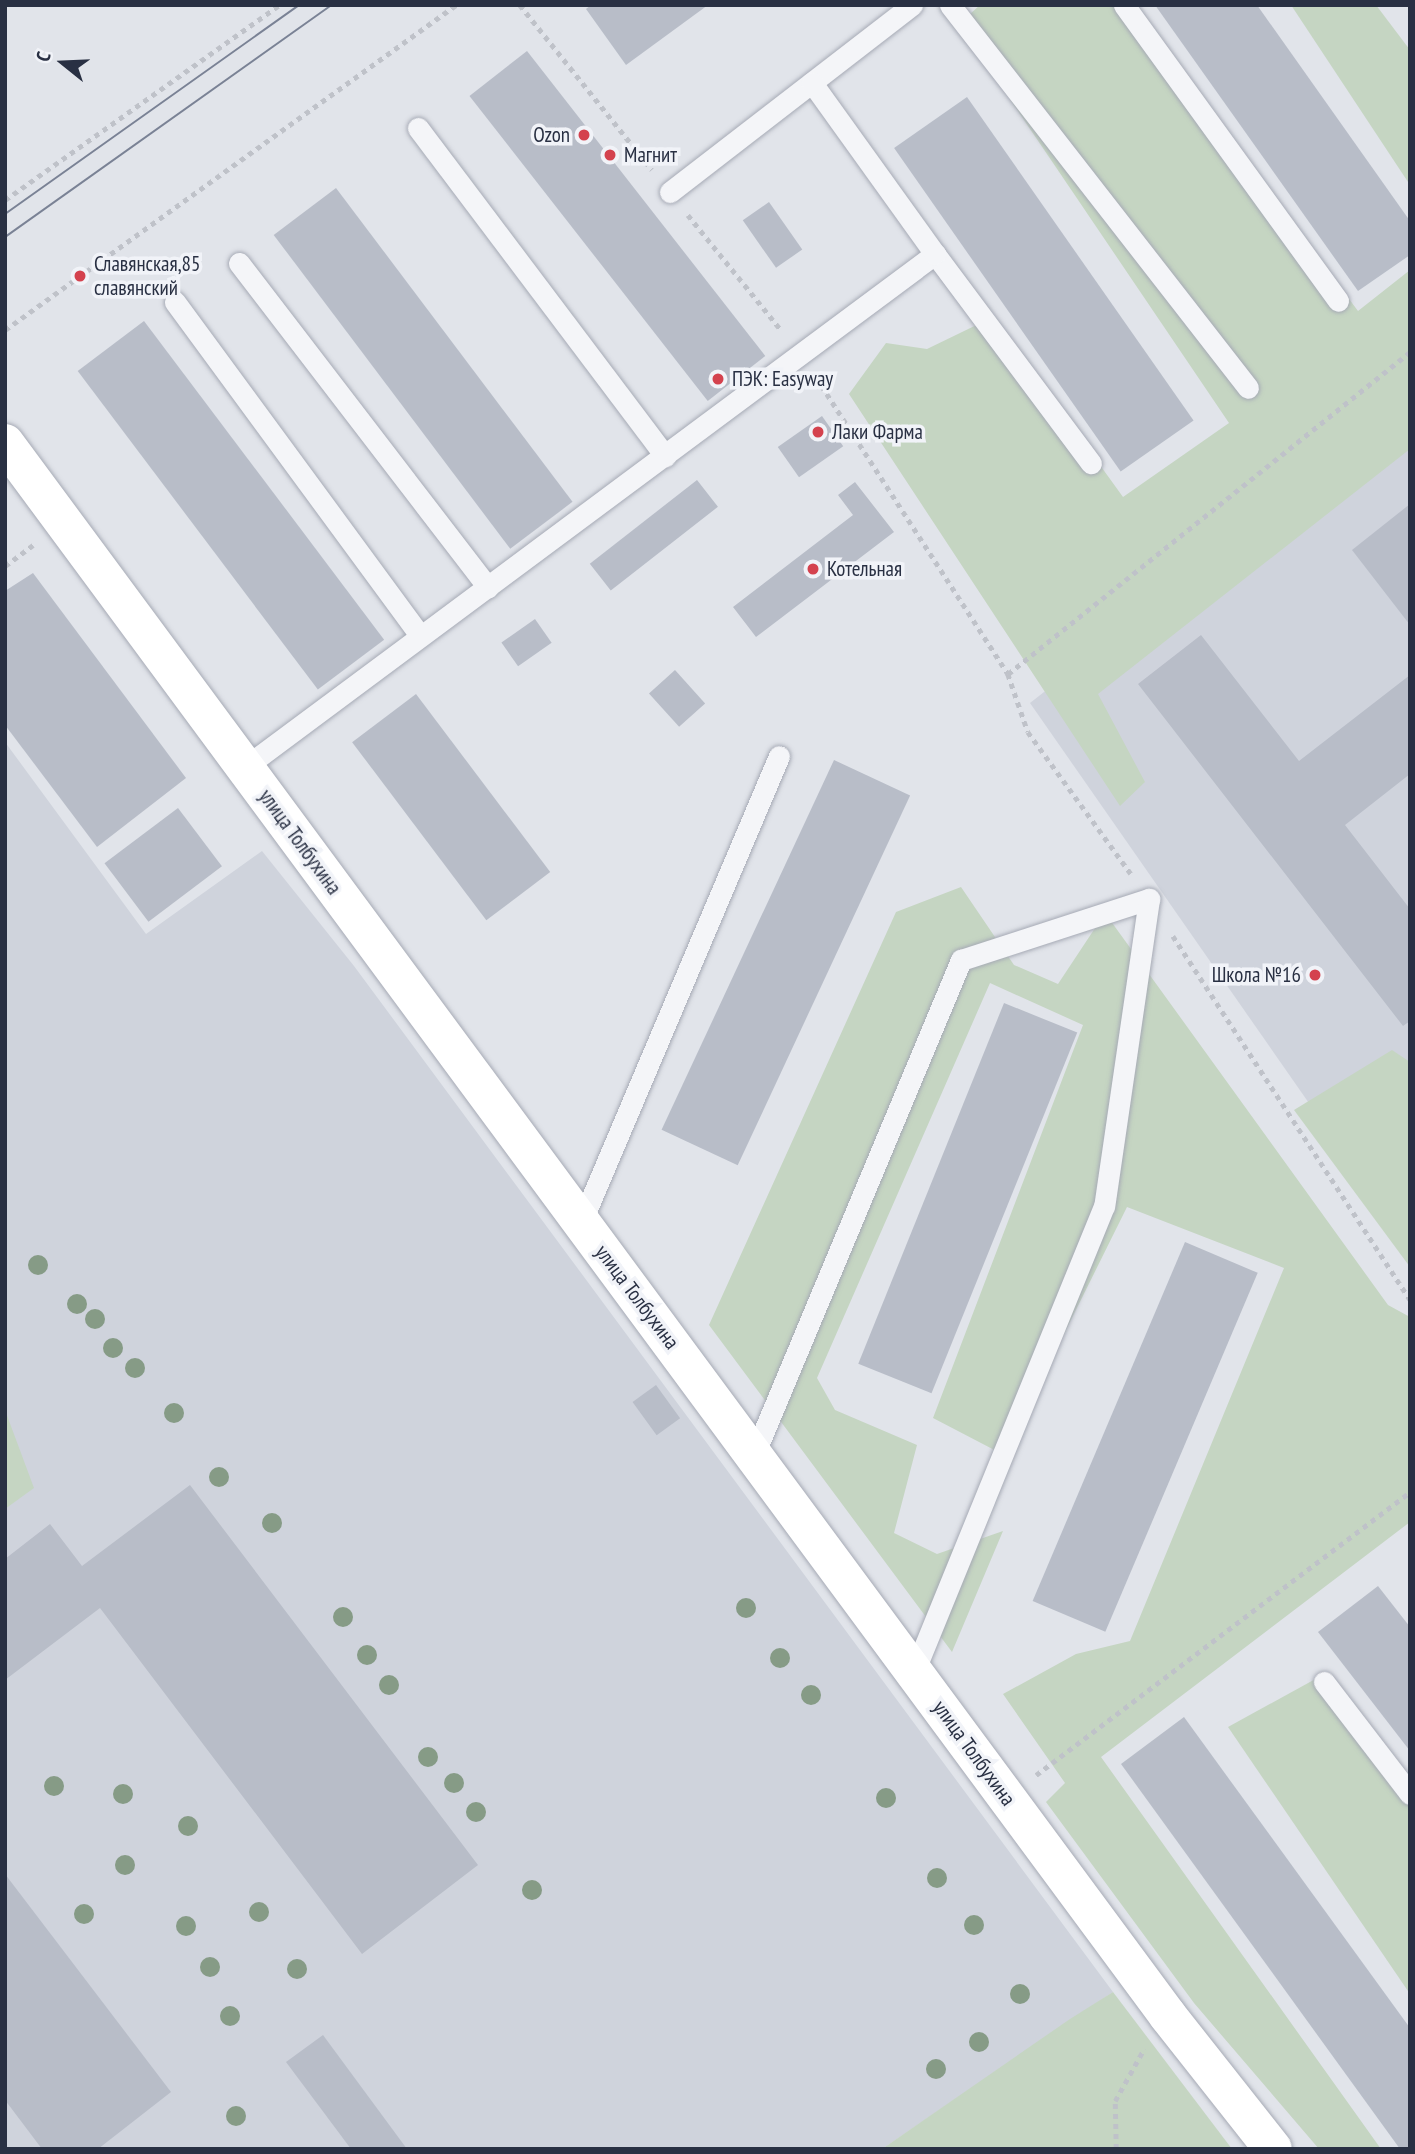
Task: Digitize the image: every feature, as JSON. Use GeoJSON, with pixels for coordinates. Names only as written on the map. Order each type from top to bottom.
{"type":"FeatureCollection","features":[{"type":"Feature","properties":{"kind":"street","name":"улица Толбухина"},"geometry":{"type":"LineString","coordinates":[[5,443],[1168,2016],[1273,2149]]}},
{"type":"Feature","properties":{"kind":"lane"},"geometry":{"type":"LineString","coordinates":[[670,192],[912,5]]}},
{"type":"Feature","properties":{"kind":"lane"},"geometry":{"type":"LineString","coordinates":[[950,5],[1248,388]]}},
{"type":"Feature","properties":{"kind":"lane"},"geometry":{"type":"LineString","coordinates":[[1124,5],[1339,301]]}},
{"type":"Feature","properties":{"kind":"lane"},"geometry":{"type":"LineString","coordinates":[[812,83],[1091,463]]}},
{"type":"Feature","properties":{"kind":"lane"},"geometry":{"type":"LineString","coordinates":[[418,128],[665,456]]}},
{"type":"Feature","properties":{"kind":"lane"},"geometry":{"type":"LineString","coordinates":[[245,767],[802,356],[935,254]]}},
{"type":"Feature","properties":{"kind":"lane"},"geometry":{"type":"LineString","coordinates":[[239,263],[488,587]]}},
{"type":"Feature","properties":{"kind":"lane"},"geometry":{"type":"LineString","coordinates":[[175,302],[420,636]]}},
{"type":"Feature","properties":{"kind":"lane"},"geometry":{"type":"LineString","coordinates":[[581,1223],[779,756]]}},
{"type":"Feature","properties":{"kind":"lane"},"geometry":{"type":"LineString","coordinates":[[754,1455],[961,960],[1149,899],[1104,1206],[914,1672]]}},
{"type":"Feature","properties":{"kind":"lane"},"geometry":{"type":"LineString","coordinates":[[1324,1682],[1410,1794]]}},
{"type":"Feature","properties":{"kind":"path"},"geometry":{"type":"LineString","coordinates":[[5,200],[279,5]]}},
{"type":"Feature","properties":{"kind":"path"},"geometry":{"type":"LineString","coordinates":[[5,330],[456,5]]}},
{"type":"Feature","properties":{"kind":"path"},"geometry":{"type":"LineString","coordinates":[[520,5],[802,356],[1008,674],[1028,732],[1149,899],[1410,1298]]}},
{"type":"Feature","properties":{"kind":"path"},"geometry":{"type":"LineString","coordinates":[[1008,674],[1410,352]]}},
{"type":"Feature","properties":{"kind":"path"},"geometry":{"type":"LineString","coordinates":[[1032,1778],[1410,1492]]}},
{"type":"Feature","properties":{"kind":"path"},"geometry":{"type":"LineString","coordinates":[[1116,2149],[1115,2101],[1156,2026],[1168,2016]]}},
{"type":"Feature","properties":{"kind":"shaded area","name":"Школа №16"},"geometry":{"type":"Polygon","coordinates":[[[1410,405],[1410,1248],[1030,703],[1410,405]]]}},
{"type":"Feature","properties":{"kind":"shaded area"},"geometry":{"type":"Polygon","coordinates":[[[5,742],[146,934],[262,851],[354,966],[1113,1992],[882,2149],[5,2149],[5,742]]]}},
{"type":"Feature","properties":{"kind":"green space"},"geometry":{"type":"Polygon","coordinates":[[[980,5],[1130,5],[1358,311],[1410,270],[1410,449],[1098,694],[1145,782],[1120,806],[849,394],[886,343],[927,349],[993,317],[1123,497],[1229,423],[959,24],[980,5]]]}},
{"type":"Feature","properties":{"kind":"green space"},"geometry":{"type":"Polygon","coordinates":[[[1291,5],[1376,5],[1410,50],[1410,185],[1291,5]]]}},
{"type":"Feature","properties":{"kind":"green space"},"geometry":{"type":"Polygon","coordinates":[[[961,887],[1014,965],[1058,984],[1105,913],[1388,1305],[1410,1317],[1410,1522],[1101,1757],[1381,2149],[1319,2149],[1194,2003],[1046,1802],[1065,1783],[1003,1694],[1076,1654],[1130,1641],[1284,1268],[1127,1207],[1004,1455],[933,1418],[1083,1025],[990,983],[817,1378],[835,1410],[917,1445],[894,1533],[937,1554],[1003,1531],[952,1652],[709,1325],[896,912],[961,887]]]}},
{"type":"Feature","properties":{"kind":"green space"},"geometry":{"type":"Polygon","coordinates":[[[1392,1050],[1410,1062],[1410,1267],[1294,1110],[1392,1050]]]}},
{"type":"Feature","properties":{"kind":"green space"},"geometry":{"type":"Polygon","coordinates":[[[5,1410],[34,1488],[5,1509],[5,1410]]]}},
{"type":"Feature","properties":{"kind":"green space"},"geometry":{"type":"Polygon","coordinates":[[[1319,1677],[1410,1792],[1410,1994],[1228,1727],[1319,1677]]]}},
{"type":"Feature","properties":{"kind":"green space"},"geometry":{"type":"Polygon","coordinates":[[[1113,1992],[1232,2149],[882,2149],[1070,2019],[1113,1992]]]}},
{"type":"Feature","properties":{"kind":"building"},"geometry":{"type":"Polygon","coordinates":[[[591,5],[708,5],[626,65],[586,9],[591,5]]]}},
{"type":"Feature","properties":{"kind":"building"},"geometry":{"type":"Polygon","coordinates":[[[1155,5],[1257,5],[1410,221],[1410,255],[1358,291],[1155,5]]]}},
{"type":"Feature","properties":{"kind":"building"},"geometry":{"type":"Polygon","coordinates":[[[527,51],[765,356],[708,401],[469,96],[527,51]]]}},
{"type":"Feature","properties":{"kind":"building"},"geometry":{"type":"Polygon","coordinates":[[[967,97],[1194,421],[1121,472],[894,148],[967,97]]]}},
{"type":"Feature","properties":{"kind":"building"},"geometry":{"type":"Polygon","coordinates":[[[336,188],[573,502],[510,549],[274,235],[336,188]]]}},
{"type":"Feature","properties":{"kind":"building"},"geometry":{"type":"Polygon","coordinates":[[[769,202],[802,250],[776,268],[743,220],[769,202]]]}},
{"type":"Feature","properties":{"kind":"building"},"geometry":{"type":"Polygon","coordinates":[[[144,321],[384,640],[318,690],[78,371],[144,321]]]}},
{"type":"Feature","properties":{"kind":"building"},"geometry":{"type":"Polygon","coordinates":[[[822,416],[843,446],[799,477],[778,447],[822,416]]]}},
{"type":"Feature","properties":{"kind":"building"},"geometry":{"type":"Polygon","coordinates":[[[697,480],[718,507],[611,591],[590,564],[697,480]]]}},
{"type":"Feature","properties":{"kind":"building","name":"Котельная"},"geometry":{"type":"Polygon","coordinates":[[[855,482],[894,532],[756,637],[733,607],[853,515],[838,495],[855,482]]]}},
{"type":"Feature","properties":{"kind":"building"},"geometry":{"type":"Polygon","coordinates":[[[1410,504],[1410,625],[1352,550],[1410,504]]]}},
{"type":"Feature","properties":{"kind":"building"},"geometry":{"type":"Polygon","coordinates":[[[33,573],[186,778],[97,847],[5,725],[5,591],[33,573]]]}},
{"type":"Feature","properties":{"kind":"building"},"geometry":{"type":"Polygon","coordinates":[[[535,619],[552,643],[518,666],[501,643],[535,619]]]}},
{"type":"Feature","properties":{"kind":"building"},"geometry":{"type":"Polygon","coordinates":[[[1201,635],[1299,761],[1410,675],[1410,774],[1345,825],[1410,909],[1410,1021],[1403,1026],[1138,684],[1201,635]]]}},
{"type":"Feature","properties":{"kind":"building"},"geometry":{"type":"Polygon","coordinates":[[[675,670],[705,703],[679,727],[649,693],[675,670]]]}},
{"type":"Feature","properties":{"kind":"building"},"geometry":{"type":"Polygon","coordinates":[[[416,694],[550,872],[486,920],[352,742],[416,694]]]}},
{"type":"Feature","properties":{"kind":"building"},"geometry":{"type":"Polygon","coordinates":[[[834,760],[910,795],[738,1165],[662,1130],[834,760]]]}},
{"type":"Feature","properties":{"kind":"building"},"geometry":{"type":"Polygon","coordinates":[[[178,808],[222,866],[148,922],[105,863],[178,808]]]}},
{"type":"Feature","properties":{"kind":"building"},"geometry":{"type":"Polygon","coordinates":[[[1004,1003],[1077,1033],[932,1393],[858,1364],[1004,1003]]]}},
{"type":"Feature","properties":{"kind":"building"},"geometry":{"type":"Polygon","coordinates":[[[1185,1242],[1258,1273],[1105,1632],[1033,1601],[1185,1242]]]}},
{"type":"Feature","properties":{"kind":"building"},"geometry":{"type":"Polygon","coordinates":[[[656,1385],[680,1418],[657,1435],[633,1402],[656,1385]]]}},
{"type":"Feature","properties":{"kind":"building"},"geometry":{"type":"Polygon","coordinates":[[[190,1485],[478,1865],[362,1954],[100,1608],[5,1680],[5,1559],[50,1524],[82,1566],[190,1485]]]}},
{"type":"Feature","properties":{"kind":"building"},"geometry":{"type":"Polygon","coordinates":[[[1378,1586],[1410,1627],[1410,1751],[1318,1632],[1378,1586]]]}},
{"type":"Feature","properties":{"kind":"building"},"geometry":{"type":"Polygon","coordinates":[[[1184,1717],[1410,2028],[1410,2149],[1400,2149],[1121,1764],[1184,1717]]]}},
{"type":"Feature","properties":{"kind":"building"},"geometry":{"type":"Polygon","coordinates":[[[5,1874],[171,2092],[98,2149],[42,2149],[5,2100],[5,1874]]]}},
{"type":"Feature","properties":{"kind":"building"},"geometry":{"type":"Polygon","coordinates":[[[323,2035],[407,2149],[351,2149],[286,2062],[323,2035]]]}},
{"type":"Feature","properties":{"kind":"tram line"},"geometry":{"type":"LineString","coordinates":[[5,214],[299,5]]}},
{"type":"Feature","properties":{"kind":"tram line"},"geometry":{"type":"LineString","coordinates":[[5,237],[331,5]]}},
{"type":"Feature","properties":{"kind":"place","name":"Ozon"},"geometry":{"type":"Point","coordinates":[584,135]}},
{"type":"Feature","properties":{"kind":"place","name":"Магнит"},"geometry":{"type":"Point","coordinates":[610,155]}},
{"type":"Feature","properties":{"kind":"place","name":"Славянская,85 славянский"},"geometry":{"type":"Point","coordinates":[80,276]}},
{"type":"Feature","properties":{"kind":"place","name":"ПЭК: Easyway"},"geometry":{"type":"Point","coordinates":[718,379]}},
{"type":"Feature","properties":{"kind":"place","name":"Лаки Фарма"},"geometry":{"type":"Point","coordinates":[818,432]}},
{"type":"Feature","properties":{"kind":"place","name":"Котельная"},"geometry":{"type":"Point","coordinates":[813,569]}},
{"type":"Feature","properties":{"kind":"place","name":"Школа №16"},"geometry":{"type":"Point","coordinates":[1315,975]}}]}
